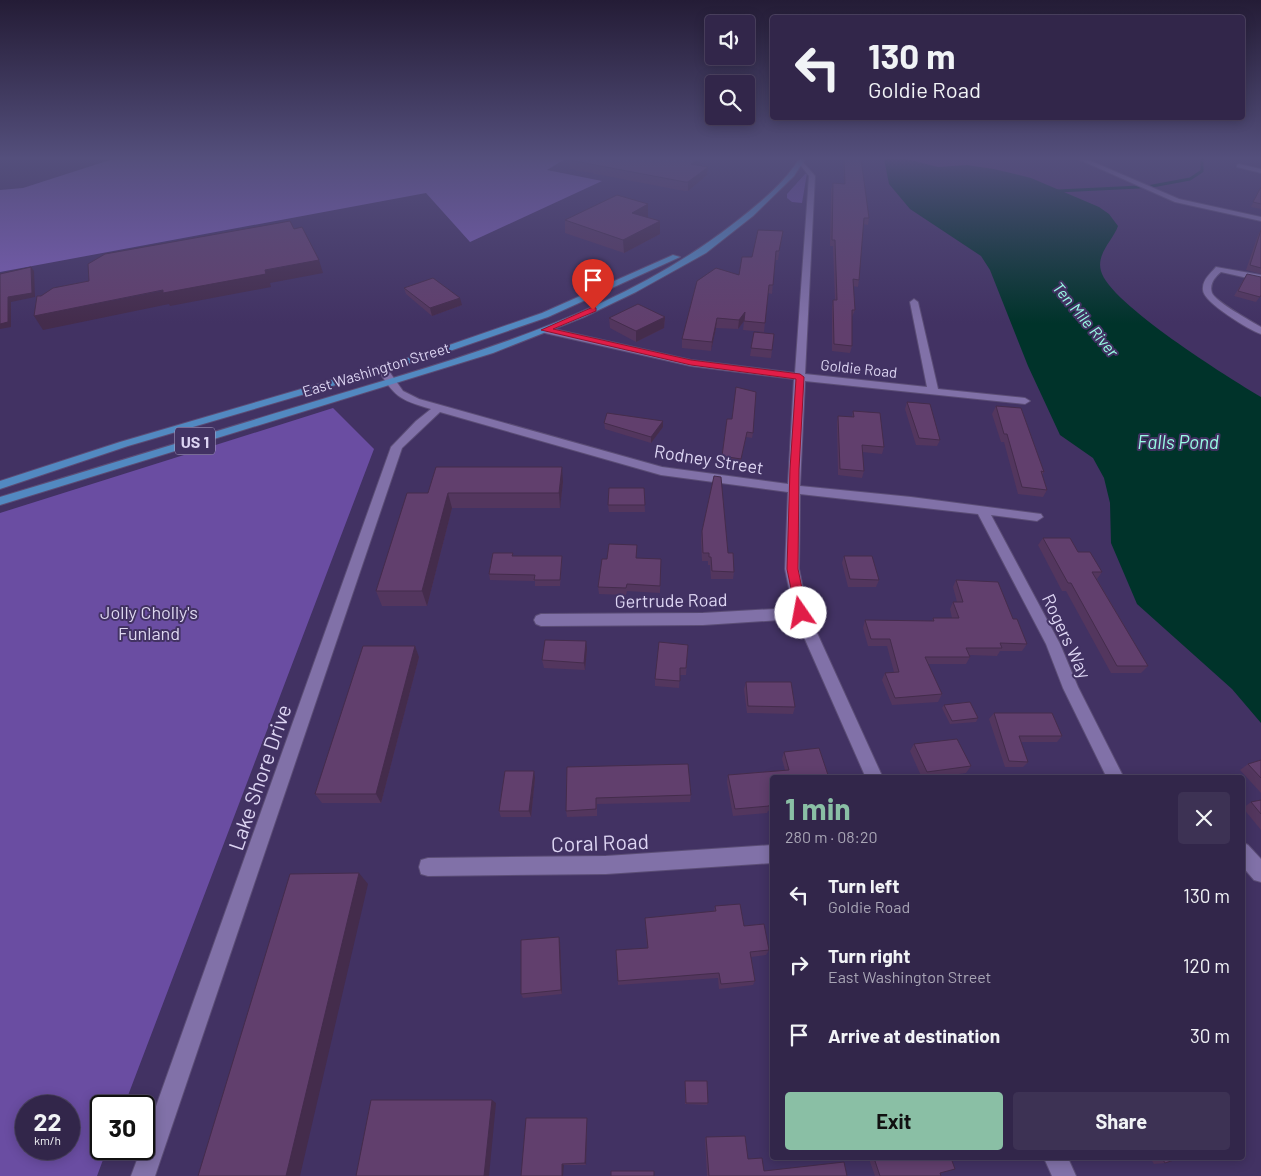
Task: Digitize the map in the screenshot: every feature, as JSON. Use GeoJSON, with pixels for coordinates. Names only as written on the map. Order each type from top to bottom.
{"type":"FeatureCollection","features":[{"type":"Feature","properties":{"kind":"main road","name":"East Washington Street"},"geometry":{"type":"LineString","coordinates":[[0,501],[490,351],[545,330],[633,290],[703,251],[749,214]]}},
{"type":"Feature","properties":{"kind":"main road","name":"East Washington Street"},"geometry":{"type":"LineString","coordinates":[[0,485],[124,444],[438,352],[545,315],[684,253],[740,222]]}},
{"type":"Feature","properties":{"kind":"street"},"geometry":{"type":"LineString","coordinates":[[811,214],[794,489],[792,569],[801,613],[874,775]]}},
{"type":"Feature","properties":{"kind":"street"},"geometry":{"type":"LineString","coordinates":[[1234,214],[1261,220]]}},
{"type":"Feature","properties":{"kind":"street"},"geometry":{"type":"LineString","coordinates":[[1261,278],[1219,269],[1209,279],[1207,290],[1209,296],[1228,311],[1261,331]]}},
{"type":"Feature","properties":{"kind":"street"},"geometry":{"type":"LineString","coordinates":[[914,302],[933,391]]}},
{"type":"Feature","properties":{"kind":"street","name":"Goldie Road"},"geometry":{"type":"LineString","coordinates":[[545,330],[691,363],[800,377],[1024,401]]}},
{"type":"Feature","properties":{"kind":"street"},"geometry":{"type":"LineString","coordinates":[[382,369],[390,382]]}},
{"type":"Feature","properties":{"kind":"street","name":"Rodney Street"},"geometry":{"type":"LineString","coordinates":[[390,382],[399,393],[415,401],[660,471],[794,489],[1037,517]]}},
{"type":"Feature","properties":{"kind":"street","name":"Lake Shore Drive"},"geometry":{"type":"LineString","coordinates":[[143,1176],[397,447],[420,422],[438,408]]}},
{"type":"Feature","properties":{"kind":"street","name":"Rogers Way"},"geometry":{"type":"LineString","coordinates":[[983,512],[1052,644],[1071,688],[1114,775]]}},
{"type":"Feature","properties":{"kind":"street","name":"Gertrude Road"},"geometry":{"type":"LineString","coordinates":[[541,620],[702,619],[801,613]]}},
{"type":"Feature","properties":{"kind":"street","name":"Coral Road"},"geometry":{"type":"LineString","coordinates":[[428,867],[606,865],[770,854]]}},
{"type":"Feature","properties":{"kind":"street"},"geometry":{"type":"LineString","coordinates":[[1245,854],[1261,873]]}},
{"type":"Feature","properties":{"kind":"street"},"geometry":{"type":"LineString","coordinates":[[1057,1160],[1064,1176]]}},
{"type":"Feature","properties":{"kind":"green space","name":"Jolly Cholly's Funland"},"geometry":{"type":"Polygon","coordinates":[[[333,408],[374,449],[128,1095],[90,1095],[90,1160],[103,1160],[97,1176],[0,1176],[0,513],[333,408]]]}},
{"type":"Feature","properties":{"kind":"shaded area"},"geometry":{"type":"Polygon","coordinates":[[[0,214],[313,214],[0,272],[0,214]]]}},
{"type":"Feature","properties":{"kind":"shaded area"},"geometry":{"type":"Polygon","coordinates":[[[445,214],[531,214],[470,242],[445,214]]]}},
{"type":"Feature","properties":{"kind":"water","name":"Falls Pond"},"geometry":{"type":"Polygon","coordinates":[[[917,214],[1109,214],[1118,226],[1103,253],[1100,265],[1101,271],[1109,285],[1125,302],[1172,339],[1261,397],[1261,723],[1232,689],[1137,604],[1111,543],[1110,503],[1104,478],[1093,458],[1060,435],[1028,366],[990,270],[981,256],[917,214]]]}},
{"type":"Feature","properties":{"kind":"building"},"geometry":{"type":"Polygon","coordinates":[[[578,214],[635,214],[660,221],[623,240],[565,220],[578,214]]]}},
{"type":"Feature","properties":{"kind":"building"},"geometry":{"type":"Polygon","coordinates":[[[832,214],[868,214],[869,218],[864,218],[859,280],[853,279],[855,310],[852,310],[852,346],[834,344],[833,300],[837,300],[835,240],[832,240],[832,214]]]}},
{"type":"Feature","properties":{"kind":"building"},"geometry":{"type":"Polygon","coordinates":[[[290,221],[294,229],[302,227],[319,260],[265,270],[266,274],[163,293],[163,290],[34,316],[37,296],[41,296],[53,288],[89,281],[88,264],[105,254],[290,221]]]}},
{"type":"Feature","properties":{"kind":"building"},"geometry":{"type":"Polygon","coordinates":[[[758,230],[783,231],[779,251],[776,251],[773,285],[769,285],[765,323],[744,321],[745,312],[739,320],[717,318],[712,342],[682,339],[697,281],[716,268],[739,275],[742,257],[752,257],[758,230]]]}},
{"type":"Feature","properties":{"kind":"building"},"geometry":{"type":"Polygon","coordinates":[[[1261,230],[1261,268],[1250,265],[1261,230]]]}},
{"type":"Feature","properties":{"kind":"building"},"geometry":{"type":"Polygon","coordinates":[[[31,267],[32,293],[8,297],[8,322],[0,324],[0,274],[31,267]]]}},
{"type":"Feature","properties":{"kind":"building"},"geometry":{"type":"Polygon","coordinates":[[[1247,274],[1261,277],[1260,297],[1238,291],[1247,274]]]}},
{"type":"Feature","properties":{"kind":"building"},"geometry":{"type":"Polygon","coordinates":[[[433,278],[460,298],[430,308],[404,288],[433,278]]]}},
{"type":"Feature","properties":{"kind":"building"},"geometry":{"type":"Polygon","coordinates":[[[638,304],[665,317],[636,331],[609,318],[638,304]]]}},
{"type":"Feature","properties":{"kind":"building"},"geometry":{"type":"Polygon","coordinates":[[[754,332],[774,334],[772,350],[751,348],[754,332]]]}},
{"type":"Feature","properties":{"kind":"building"},"geometry":{"type":"Polygon","coordinates":[[[736,387],[756,392],[753,433],[747,432],[741,459],[722,456],[727,419],[732,419],[736,387]]]}},
{"type":"Feature","properties":{"kind":"building"},"geometry":{"type":"Polygon","coordinates":[[[907,402],[930,404],[940,440],[919,438],[907,402]]]}},
{"type":"Feature","properties":{"kind":"building"},"geometry":{"type":"Polygon","coordinates":[[[996,406],[1021,408],[1044,472],[1041,471],[1047,490],[1022,487],[1007,434],[1004,434],[996,406]]]}},
{"type":"Feature","properties":{"kind":"building"},"geometry":{"type":"Polygon","coordinates":[[[853,411],[880,413],[884,447],[862,445],[864,471],[840,469],[838,416],[854,417],[853,411]]]}},
{"type":"Feature","properties":{"kind":"building"},"geometry":{"type":"Polygon","coordinates":[[[607,413],[663,421],[651,437],[604,423],[607,413]]]}},
{"type":"Feature","properties":{"kind":"building"},"geometry":{"type":"Polygon","coordinates":[[[436,467],[562,467],[559,493],[448,493],[422,591],[376,591],[407,493],[428,493],[436,467]]]}},
{"type":"Feature","properties":{"kind":"building"},"geometry":{"type":"Polygon","coordinates":[[[714,476],[721,477],[728,553],[733,553],[734,572],[712,571],[709,553],[703,553],[702,531],[714,476]]]}},
{"type":"Feature","properties":{"kind":"building"},"geometry":{"type":"Polygon","coordinates":[[[609,488],[644,488],[645,505],[608,505],[609,488]]]}},
{"type":"Feature","properties":{"kind":"building"},"geometry":{"type":"Polygon","coordinates":[[[1043,538],[1070,538],[1078,552],[1090,552],[1102,572],[1092,572],[1148,666],[1117,666],[1071,583],[1068,583],[1043,538]]]}},
{"type":"Feature","properties":{"kind":"building"},"geometry":{"type":"Polygon","coordinates":[[[609,544],[637,545],[636,558],[661,559],[660,586],[627,584],[626,588],[598,587],[602,559],[607,559],[609,544]]]}},
{"type":"Feature","properties":{"kind":"building"},"geometry":{"type":"Polygon","coordinates":[[[493,553],[513,553],[512,556],[562,556],[560,580],[534,580],[535,575],[489,574],[493,553]]]}},
{"type":"Feature","properties":{"kind":"building"},"geometry":{"type":"Polygon","coordinates":[[[844,556],[872,556],[879,580],[850,579],[844,556]]]}},
{"type":"Feature","properties":{"kind":"building"},"geometry":{"type":"Polygon","coordinates":[[[956,580],[998,582],[1013,619],[1017,619],[1027,644],[1000,643],[1002,648],[966,648],[970,657],[925,657],[942,694],[895,698],[885,673],[899,672],[890,639],[871,639],[865,620],[934,621],[933,618],[959,618],[953,602],[963,602],[956,580]]]}},
{"type":"Feature","properties":{"kind":"building"},"geometry":{"type":"Polygon","coordinates":[[[545,640],[586,641],[584,663],[542,660],[545,640]]]}},
{"type":"Feature","properties":{"kind":"building"},"geometry":{"type":"Polygon","coordinates":[[[659,642],[688,645],[686,668],[680,668],[680,681],[655,679],[659,642]]]}},
{"type":"Feature","properties":{"kind":"building"},"geometry":{"type":"Polygon","coordinates":[[[363,646],[415,646],[376,794],[315,794],[363,646]]]}},
{"type":"Feature","properties":{"kind":"building"},"geometry":{"type":"Polygon","coordinates":[[[746,682],[791,682],[795,707],[748,706],[746,682]]]}},
{"type":"Feature","properties":{"kind":"building"},"geometry":{"type":"Polygon","coordinates":[[[970,702],[978,718],[952,721],[944,705],[970,702]]]}},
{"type":"Feature","properties":{"kind":"building"},"geometry":{"type":"Polygon","coordinates":[[[994,713],[1052,713],[1062,736],[1019,736],[1028,762],[1009,761],[994,713]]]}},
{"type":"Feature","properties":{"kind":"building"},"geometry":{"type":"Polygon","coordinates":[[[957,739],[971,766],[927,772],[914,744],[957,739]]]}},
{"type":"Feature","properties":{"kind":"building"},"geometry":{"type":"Polygon","coordinates":[[[819,748],[828,775],[770,775],[769,806],[735,809],[728,775],[789,770],[784,752],[819,748]]]}},
{"type":"Feature","properties":{"kind":"building"},"geometry":{"type":"Polygon","coordinates":[[[1261,760],[1261,778],[1248,764],[1261,760]]]}},
{"type":"Feature","properties":{"kind":"building"},"geometry":{"type":"Polygon","coordinates":[[[688,764],[691,795],[596,798],[596,809],[566,811],[567,767],[688,764]]]}},
{"type":"Feature","properties":{"kind":"building"},"geometry":{"type":"Polygon","coordinates":[[[505,771],[534,771],[529,811],[499,811],[505,771]]]}},
{"type":"Feature","properties":{"kind":"building"},"geometry":{"type":"Polygon","coordinates":[[[1261,800],[1261,814],[1251,802],[1261,800]]]}},
{"type":"Feature","properties":{"kind":"building"},"geometry":{"type":"Polygon","coordinates":[[[359,873],[286,1176],[198,1176],[290,874],[359,873]]]}},
{"type":"Feature","properties":{"kind":"building"},"geometry":{"type":"Polygon","coordinates":[[[740,904],[744,926],[764,924],[769,950],[750,952],[755,981],[721,984],[719,973],[618,981],[616,950],[648,948],[645,918],[716,911],[715,906],[740,904]]]}},
{"type":"Feature","properties":{"kind":"building"},"geometry":{"type":"Polygon","coordinates":[[[559,937],[561,990],[521,994],[521,940],[559,937]]]}},
{"type":"Feature","properties":{"kind":"building"},"geometry":{"type":"Polygon","coordinates":[[[685,1081],[707,1081],[708,1103],[686,1103],[685,1081]]]}},
{"type":"Feature","properties":{"kind":"building"},"geometry":{"type":"Polygon","coordinates":[[[371,1100],[492,1100],[484,1176],[356,1176],[371,1100]]]}},
{"type":"Feature","properties":{"kind":"building"},"geometry":{"type":"Polygon","coordinates":[[[526,1118],[587,1118],[585,1163],[562,1164],[562,1176],[521,1176],[526,1118]]]}},
{"type":"Feature","properties":{"kind":"building"},"geometry":{"type":"Polygon","coordinates":[[[745,1136],[748,1159],[762,1158],[764,1171],[844,1162],[847,1176],[709,1176],[706,1137],[745,1136]]]}},
{"type":"Feature","properties":{"kind":"building"},"geometry":{"type":"Polygon","coordinates":[[[875,1160],[952,1160],[955,1169],[940,1173],[941,1176],[880,1176],[875,1160]]]}},
{"type":"Feature","properties":{"kind":"building"},"geometry":{"type":"Polygon","coordinates":[[[1163,1160],[1174,1160],[1165,1163],[1163,1160]]]}},
{"type":"Feature","properties":{"kind":"building"},"geometry":{"type":"Polygon","coordinates":[[[611,1171],[654,1171],[654,1176],[611,1176],[611,1171]]]}},
{"type":"Feature","properties":{"kind":"route"},"geometry":{"type":"LineString","coordinates":[[593,310],[545,330],[691,363],[800,377],[794,469],[792,569],[801,613]]}},
{"type":"Feature","properties":{"kind":"water label","name":"Ten Mile River"},"geometry":{"type":"Point","coordinates":[1086,319]}}]}
